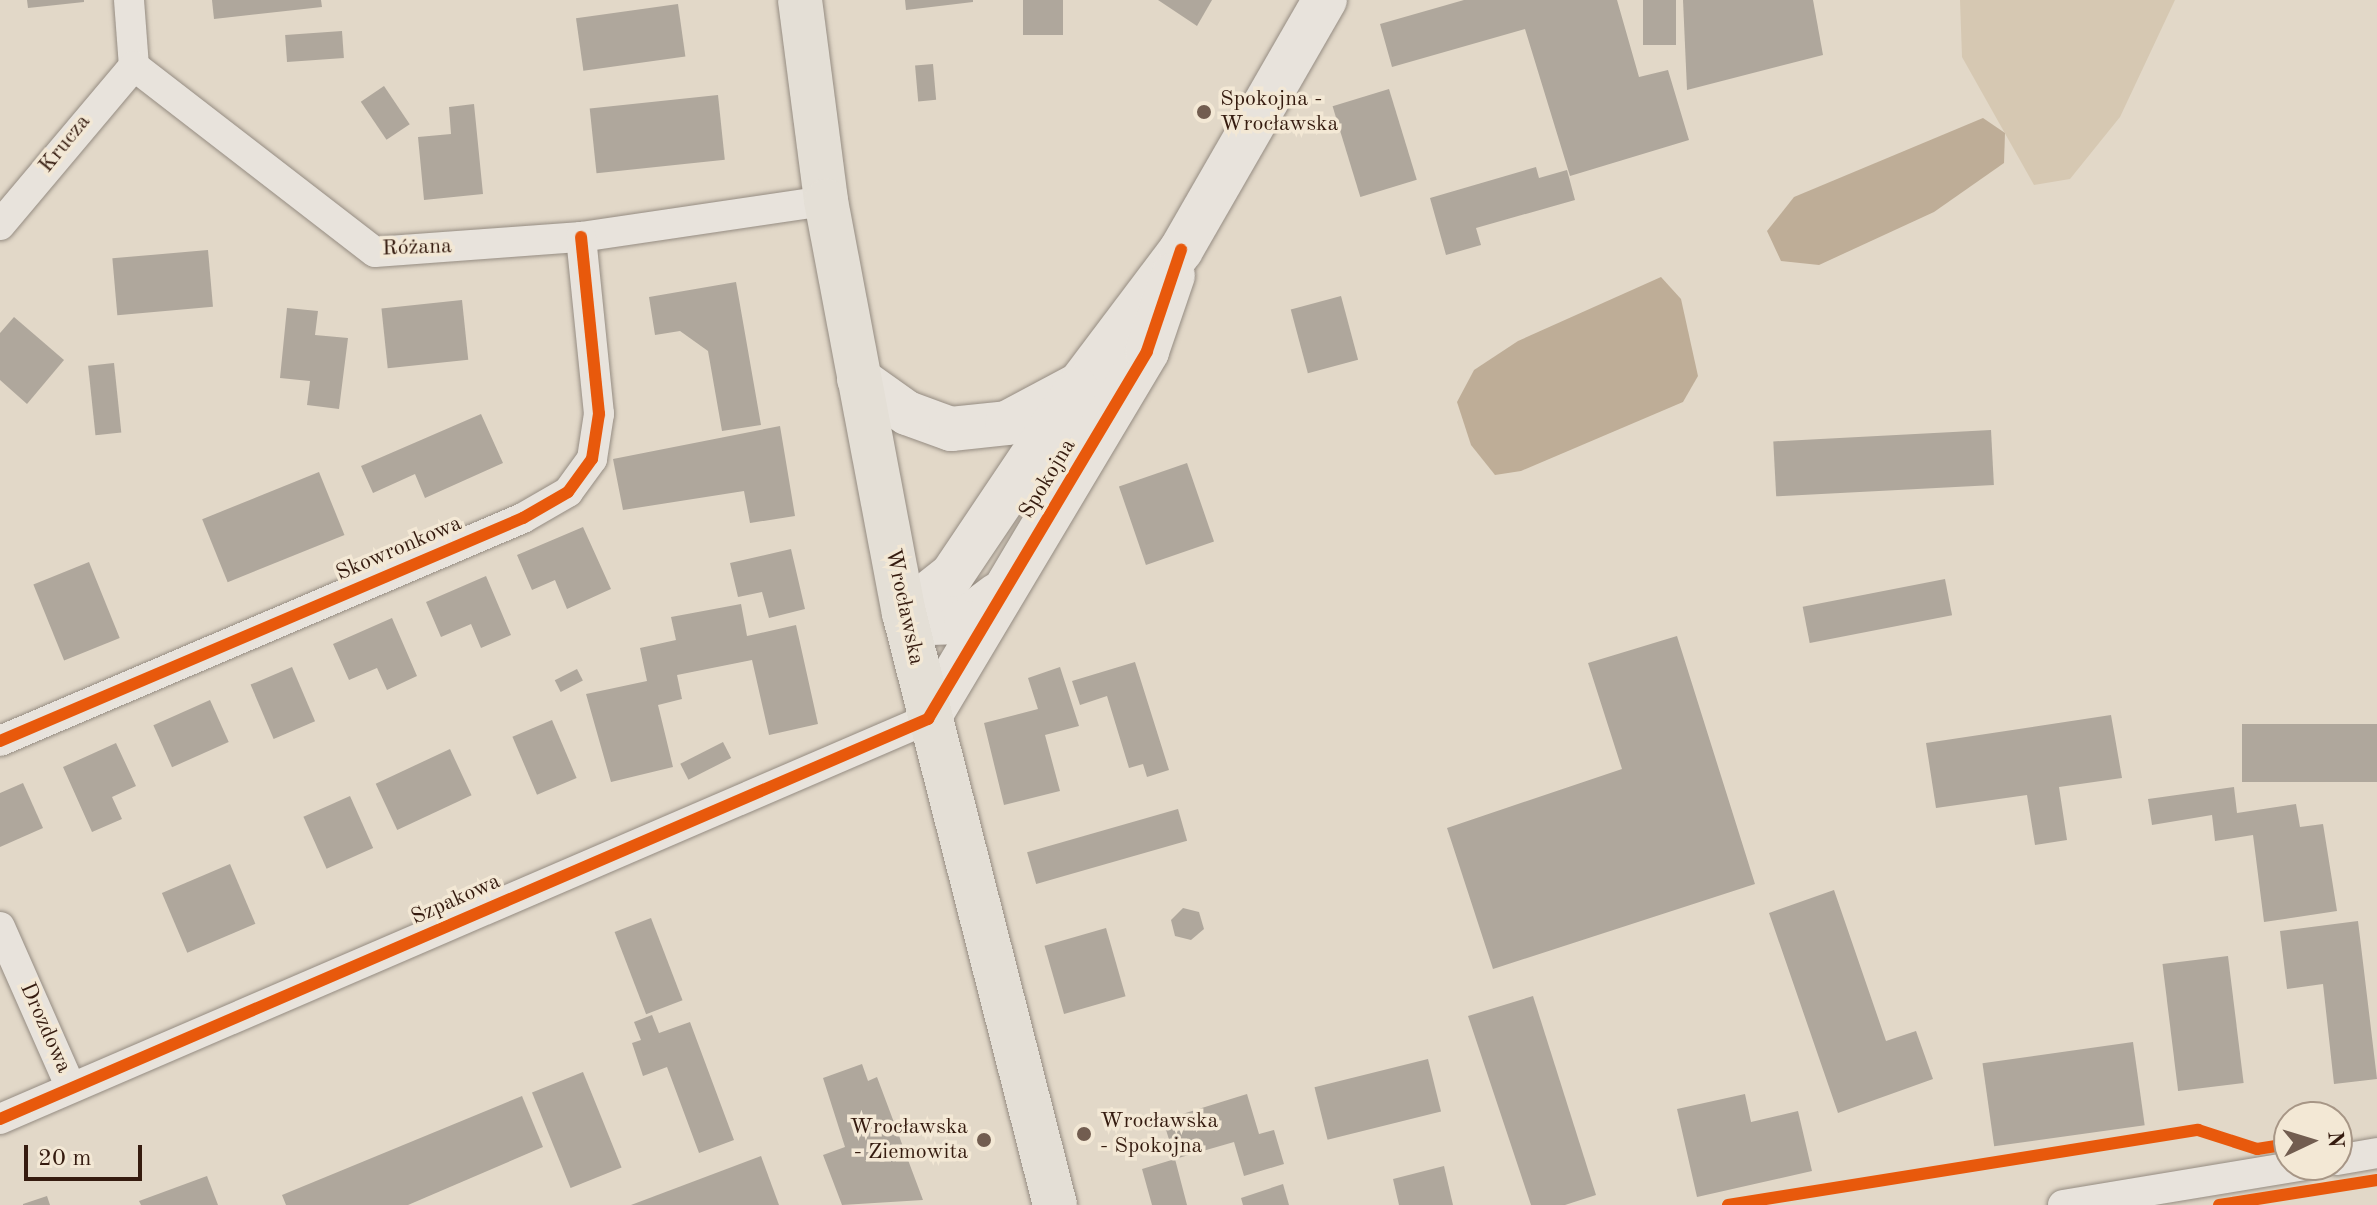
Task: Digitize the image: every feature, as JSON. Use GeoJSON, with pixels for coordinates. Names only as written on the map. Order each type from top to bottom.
{"type":"FeatureCollection","features":[{"type":"Feature","properties":{"kind":"main road","name":"Wrocławska"},"geometry":{"type":"LineString","coordinates":[[800,0],[826,201],[904,613],[928,719],[1055,1205]]}},
{"type":"Feature","properties":{"kind":"street"},"geometry":{"type":"LineString","coordinates":[[129,0],[134,66]]}},
{"type":"Feature","properties":{"kind":"street","name":"Spokojna"},"geometry":{"type":"LineString","coordinates":[[1017,572],[961,622],[923,623],[904,613],[952,575],[1080,384],[1181,250],[1325,0]]}},
{"type":"Feature","properties":{"kind":"street","name":"Krucza"},"geometry":{"type":"LineString","coordinates":[[0,225],[134,66]]}},
{"type":"Feature","properties":{"kind":"street","name":"Różana"},"geometry":{"type":"LineString","coordinates":[[134,66],[375,252],[581,237],[826,201]]}},
{"type":"Feature","properties":{"kind":"street","name":"Skowronkowa"},"geometry":{"type":"LineString","coordinates":[[0,741],[523,518],[568,492],[592,459],[599,414],[581,237]]}},
{"type":"Feature","properties":{"kind":"street","name":"Spokojna"},"geometry":{"type":"LineString","coordinates":[[928,719],[1147,351],[1181,250]]}},
{"type":"Feature","properties":{"kind":"street","name":"Spokojna"},"geometry":{"type":"LineString","coordinates":[[859,379],[907,413],[951,429],[1007,423],[1080,384]]}},
{"type":"Feature","properties":{"kind":"street","name":"Szpakowa"},"geometry":{"type":"LineString","coordinates":[[0,1119],[70,1086],[928,719]]}},
{"type":"Feature","properties":{"kind":"street","name":"Drozdowa"},"geometry":{"type":"LineString","coordinates":[[0,927],[70,1086]]}},
{"type":"Feature","properties":{"kind":"street"},"geometry":{"type":"LineString","coordinates":[[2353,1157],[2377,1153]]}},
{"type":"Feature","properties":{"kind":"street"},"geometry":{"type":"LineString","coordinates":[[2063,1205],[2273,1170]]}},
{"type":"Feature","properties":{"kind":"shaded area"},"geometry":{"type":"Polygon","coordinates":[[[1960,0],[2175,0],[2120,117],[2070,179],[2034,185],[1962,57],[1960,0]]]}},
{"type":"Feature","properties":{"kind":"shaded area"},"geometry":{"type":"Polygon","coordinates":[[[1983,118],[2005,133],[2004,163],[1934,212],[1819,265],[1781,261],[1767,231],[1794,197],[1983,118]]]}},
{"type":"Feature","properties":{"kind":"shaded area"},"geometry":{"type":"Polygon","coordinates":[[[1661,277],[1681,299],[1698,376],[1683,402],[1521,471],[1495,475],[1471,445],[1457,402],[1474,370],[1518,341],[1661,277]]]}},
{"type":"Feature","properties":{"kind":"building"},"geometry":{"type":"Polygon","coordinates":[[[27,0],[84,0],[84,2],[28,8],[27,0]]]}},
{"type":"Feature","properties":{"kind":"building"},"geometry":{"type":"Polygon","coordinates":[[[212,0],[321,0],[322,7],[214,19],[212,0]]]}},
{"type":"Feature","properties":{"kind":"building"},"geometry":{"type":"Polygon","coordinates":[[[905,0],[973,0],[973,2],[906,10],[905,0]]]}},
{"type":"Feature","properties":{"kind":"building"},"geometry":{"type":"Polygon","coordinates":[[[1023,0],[1063,0],[1063,35],[1023,35],[1023,0]]]}},
{"type":"Feature","properties":{"kind":"building"},"geometry":{"type":"Polygon","coordinates":[[[1158,0],[1212,0],[1197,26],[1158,0]]]}},
{"type":"Feature","properties":{"kind":"building"},"geometry":{"type":"Polygon","coordinates":[[[1464,0],[1617,0],[1639,77],[1668,70],[1689,140],[1570,176],[1525,29],[1392,67],[1380,24],[1464,0]]]}},
{"type":"Feature","properties":{"kind":"building"},"geometry":{"type":"Polygon","coordinates":[[[1643,0],[1676,0],[1676,45],[1643,45],[1643,0]]]}},
{"type":"Feature","properties":{"kind":"building"},"geometry":{"type":"Polygon","coordinates":[[[1683,0],[1813,0],[1823,55],[1687,90],[1683,0]]]}},
{"type":"Feature","properties":{"kind":"building"},"geometry":{"type":"Polygon","coordinates":[[[678,4],[685,56],[583,71],[576,18],[678,4]]]}},
{"type":"Feature","properties":{"kind":"building"},"geometry":{"type":"Polygon","coordinates":[[[342,31],[344,58],[287,62],[285,35],[342,31]]]}},
{"type":"Feature","properties":{"kind":"building"},"geometry":{"type":"Polygon","coordinates":[[[933,64],[936,100],[918,101],[915,66],[933,64]]]}},
{"type":"Feature","properties":{"kind":"building"},"geometry":{"type":"Polygon","coordinates":[[[384,86],[410,124],[387,140],[361,102],[384,86]]]}},
{"type":"Feature","properties":{"kind":"building"},"geometry":{"type":"Polygon","coordinates":[[[1389,89],[1417,180],[1360,197],[1333,106],[1389,89]]]}},
{"type":"Feature","properties":{"kind":"building"},"geometry":{"type":"Polygon","coordinates":[[[718,95],[725,160],[597,173],[590,108],[718,95]]]}},
{"type":"Feature","properties":{"kind":"building"},"geometry":{"type":"Polygon","coordinates":[[[474,104],[483,194],[424,200],[418,137],[451,134],[449,107],[474,104]]]}},
{"type":"Feature","properties":{"kind":"building"},"geometry":{"type":"Polygon","coordinates":[[[1536,167],[1539,178],[1567,170],[1575,200],[1476,228],[1481,245],[1446,255],[1430,198],[1536,167]]]}},
{"type":"Feature","properties":{"kind":"building"},"geometry":{"type":"Polygon","coordinates":[[[208,250],[213,307],[117,315],[112,258],[208,250]]]}},
{"type":"Feature","properties":{"kind":"building"},"geometry":{"type":"Polygon","coordinates":[[[736,282],[761,425],[722,431],[708,351],[680,331],[655,335],[649,297],[736,282]]]}},
{"type":"Feature","properties":{"kind":"building"},"geometry":{"type":"Polygon","coordinates":[[[1341,296],[1358,360],[1308,373],[1291,309],[1341,296]]]}},
{"type":"Feature","properties":{"kind":"building"},"geometry":{"type":"Polygon","coordinates":[[[462,300],[468,360],[388,368],[381,308],[462,300]]]}},
{"type":"Feature","properties":{"kind":"building"},"geometry":{"type":"Polygon","coordinates":[[[287,308],[318,311],[315,335],[348,338],[339,409],[307,405],[310,381],[280,378],[287,308]]]}},
{"type":"Feature","properties":{"kind":"building"},"geometry":{"type":"Polygon","coordinates":[[[14,317],[64,360],[27,404],[0,380],[0,333],[14,317]]]}},
{"type":"Feature","properties":{"kind":"building"},"geometry":{"type":"Polygon","coordinates":[[[114,363],[121,433],[95,435],[88,366],[114,363]]]}},
{"type":"Feature","properties":{"kind":"building"},"geometry":{"type":"Polygon","coordinates":[[[481,414],[503,463],[425,498],[415,474],[373,493],[361,466],[481,414]]]}},
{"type":"Feature","properties":{"kind":"building"},"geometry":{"type":"Polygon","coordinates":[[[780,426],[795,516],[750,523],[744,491],[623,510],[613,459],[780,426]]]}},
{"type":"Feature","properties":{"kind":"building"},"geometry":{"type":"Polygon","coordinates":[[[1991,430],[1994,485],[1776,496],[1773,441],[1991,430]]]}},
{"type":"Feature","properties":{"kind":"building"},"geometry":{"type":"Polygon","coordinates":[[[1187,463],[1214,541],[1146,565],[1119,486],[1187,463]]]}},
{"type":"Feature","properties":{"kind":"building"},"geometry":{"type":"Polygon","coordinates":[[[319,472],[344,535],[228,582],[202,519],[319,472]]]}},
{"type":"Feature","properties":{"kind":"building"},"geometry":{"type":"Polygon","coordinates":[[[583,527],[611,589],[567,609],[555,580],[532,590],[517,555],[583,527]]]}},
{"type":"Feature","properties":{"kind":"building"},"geometry":{"type":"Polygon","coordinates":[[[791,549],[805,609],[769,618],[762,592],[738,597],[730,563],[791,549]]]}},
{"type":"Feature","properties":{"kind":"building"},"geometry":{"type":"Polygon","coordinates":[[[89,562],[120,638],[64,661],[33,584],[89,562]]]}},
{"type":"Feature","properties":{"kind":"building"},"geometry":{"type":"Polygon","coordinates":[[[486,576],[511,635],[481,648],[471,624],[441,637],[426,602],[486,576]]]}},
{"type":"Feature","properties":{"kind":"building"},"geometry":{"type":"Polygon","coordinates":[[[1945,579],[1952,615],[1810,643],[1803,607],[1945,579]]]}},
{"type":"Feature","properties":{"kind":"building"},"geometry":{"type":"Polygon","coordinates":[[[741,604],[747,636],[796,625],[818,724],[769,735],[752,660],[677,675],[682,699],[658,705],[673,767],[611,782],[586,694],[647,681],[640,648],[676,640],[671,617],[741,604]]]}},
{"type":"Feature","properties":{"kind":"building"},"geometry":{"type":"Polygon","coordinates":[[[392,618],[417,676],[387,690],[377,668],[349,680],[333,644],[392,618]]]}},
{"type":"Feature","properties":{"kind":"building"},"geometry":{"type":"Polygon","coordinates":[[[1677,636],[1755,884],[1493,969],[1447,828],[1622,769],[1588,663],[1677,636]]]}},
{"type":"Feature","properties":{"kind":"building"},"geometry":{"type":"Polygon","coordinates":[[[1135,662],[1169,770],[1147,777],[1143,764],[1129,768],[1107,696],[1080,705],[1072,681],[1135,662]]]}},
{"type":"Feature","properties":{"kind":"building"},"geometry":{"type":"Polygon","coordinates":[[[292,667],[315,721],[274,739],[251,685],[292,667]]]}},
{"type":"Feature","properties":{"kind":"building"},"geometry":{"type":"Polygon","coordinates":[[[1060,667],[1079,726],[1045,735],[1060,791],[1004,805],[984,723],[1038,709],[1028,678],[1060,667]]]}},
{"type":"Feature","properties":{"kind":"building"},"geometry":{"type":"Polygon","coordinates":[[[577,669],[583,681],[561,692],[555,680],[577,669]]]}},
{"type":"Feature","properties":{"kind":"building"},"geometry":{"type":"Polygon","coordinates":[[[210,700],[229,742],[172,767],[153,725],[210,700]]]}},
{"type":"Feature","properties":{"kind":"building"},"geometry":{"type":"Polygon","coordinates":[[[2111,715],[2122,778],[2059,787],[2067,840],[2035,845],[2027,795],[1936,808],[1926,743],[2111,715]]]}},
{"type":"Feature","properties":{"kind":"building"},"geometry":{"type":"Polygon","coordinates":[[[552,720],[577,778],[537,795],[512,737],[552,720]]]}},
{"type":"Feature","properties":{"kind":"building"},"geometry":{"type":"Polygon","coordinates":[[[2242,724],[2377,724],[2377,782],[2242,782],[2242,724]]]}},
{"type":"Feature","properties":{"kind":"building"},"geometry":{"type":"Polygon","coordinates":[[[723,742],[731,758],[688,780],[680,764],[723,742]]]}},
{"type":"Feature","properties":{"kind":"building"},"geometry":{"type":"Polygon","coordinates":[[[116,743],[136,786],[112,797],[122,819],[92,832],[63,767],[116,743]]]}},
{"type":"Feature","properties":{"kind":"building"},"geometry":{"type":"Polygon","coordinates":[[[450,749],[472,795],[397,830],[376,784],[450,749]]]}},
{"type":"Feature","properties":{"kind":"building"},"geometry":{"type":"Polygon","coordinates":[[[23,783],[43,828],[0,847],[0,793],[23,783]]]}},
{"type":"Feature","properties":{"kind":"building"},"geometry":{"type":"Polygon","coordinates":[[[2234,787],[2237,813],[2296,804],[2300,827],[2323,824],[2337,911],[2264,922],[2253,835],[2215,841],[2212,815],[2152,825],[2148,799],[2234,787]]]}},
{"type":"Feature","properties":{"kind":"building"},"geometry":{"type":"Polygon","coordinates":[[[350,796],[373,848],[327,869],[303,817],[350,796]]]}},
{"type":"Feature","properties":{"kind":"building"},"geometry":{"type":"Polygon","coordinates":[[[1178,809],[1187,841],[1036,884],[1027,852],[1178,809]]]}},
{"type":"Feature","properties":{"kind":"building"},"geometry":{"type":"Polygon","coordinates":[[[230,864],[255,924],[187,953],[162,893],[230,864]]]}},
{"type":"Feature","properties":{"kind":"building"},"geometry":{"type":"Polygon","coordinates":[[[1834,890],[1886,1041],[1916,1031],[1933,1079],[1838,1113],[1769,913],[1834,890]]]}},
{"type":"Feature","properties":{"kind":"building"},"geometry":{"type":"Polygon","coordinates":[[[1183,908],[1199,912],[1204,929],[1191,940],[1175,936],[1171,920],[1183,908]]]}},
{"type":"Feature","properties":{"kind":"building"},"geometry":{"type":"Polygon","coordinates":[[[651,918],[683,1000],[646,1014],[615,932],[651,918]]]}},
{"type":"Feature","properties":{"kind":"building"},"geometry":{"type":"Polygon","coordinates":[[[2358,921],[2377,1079],[2334,1084],[2323,984],[2287,989],[2280,931],[2358,921]]]}},
{"type":"Feature","properties":{"kind":"building"},"geometry":{"type":"Polygon","coordinates":[[[1106,928],[1126,996],[1064,1014],[1044,946],[1106,928]]]}},
{"type":"Feature","properties":{"kind":"building"},"geometry":{"type":"Polygon","coordinates":[[[2228,956],[2244,1083],[2178,1091],[2162,964],[2228,956]]]}},
{"type":"Feature","properties":{"kind":"building"},"geometry":{"type":"Polygon","coordinates":[[[1533,996],[1596,1195],[1565,1205],[1531,1205],[1468,1016],[1533,996]]]}},
{"type":"Feature","properties":{"kind":"building"},"geometry":{"type":"Polygon","coordinates":[[[652,1015],[659,1033],[690,1022],[734,1140],[699,1153],[667,1067],[643,1076],[632,1043],[641,1040],[634,1022],[652,1015]]]}},
{"type":"Feature","properties":{"kind":"building"},"geometry":{"type":"Polygon","coordinates":[[[2133,1042],[2145,1125],[1994,1146],[1982,1063],[2133,1042]]]}},
{"type":"Feature","properties":{"kind":"building"},"geometry":{"type":"Polygon","coordinates":[[[1428,1059],[1441,1111],[1328,1140],[1314,1087],[1428,1059]]]}},
{"type":"Feature","properties":{"kind":"building"},"geometry":{"type":"Polygon","coordinates":[[[862,1064],[868,1081],[877,1077],[923,1200],[842,1205],[823,1155],[845,1147],[823,1078],[862,1064]]]}},
{"type":"Feature","properties":{"kind":"building"},"geometry":{"type":"Polygon","coordinates":[[[583,1072],[622,1167],[571,1188],[532,1093],[583,1072]]]}},
{"type":"Feature","properties":{"kind":"building"},"geometry":{"type":"Polygon","coordinates":[[[1247,1094],[1259,1134],[1274,1130],[1284,1164],[1244,1176],[1234,1142],[1175,1159],[1163,1120],[1247,1094]]]}},
{"type":"Feature","properties":{"kind":"building"},"geometry":{"type":"Polygon","coordinates":[[[1745,1094],[1751,1122],[1798,1111],[1812,1171],[1697,1197],[1677,1109],[1745,1094]]]}},
{"type":"Feature","properties":{"kind":"building"},"geometry":{"type":"Polygon","coordinates":[[[522,1096],[543,1147],[408,1205],[286,1205],[282,1195],[522,1096]]]}},
{"type":"Feature","properties":{"kind":"building"},"geometry":{"type":"Polygon","coordinates":[[[761,1156],[779,1205],[631,1205],[761,1156]]]}},
{"type":"Feature","properties":{"kind":"building"},"geometry":{"type":"Polygon","coordinates":[[[1175,1159],[1187,1205],[1152,1205],[1142,1169],[1175,1159]]]}},
{"type":"Feature","properties":{"kind":"building"},"geometry":{"type":"Polygon","coordinates":[[[1444,1166],[1453,1205],[1399,1205],[1393,1179],[1444,1166]]]}},
{"type":"Feature","properties":{"kind":"building"},"geometry":{"type":"Polygon","coordinates":[[[207,1176],[218,1205],[141,1205],[139,1201],[207,1176]]]}},
{"type":"Feature","properties":{"kind":"building"},"geometry":{"type":"Polygon","coordinates":[[[1283,1184],[1289,1205],[1243,1205],[1241,1198],[1283,1184]]]}},
{"type":"Feature","properties":{"kind":"building"},"geometry":{"type":"Polygon","coordinates":[[[47,1196],[50,1205],[23,1205],[23,1204],[47,1196]]]}},
{"type":"Feature","properties":{"kind":"cycle path"},"geometry":{"type":"LineString","coordinates":[[0,741],[523,518],[568,492],[592,459],[599,414],[581,237]]}},
{"type":"Feature","properties":{"kind":"cycle path"},"geometry":{"type":"LineString","coordinates":[[0,1119],[928,719],[1147,351],[1181,250]]}},
{"type":"Feature","properties":{"kind":"cycle path"},"geometry":{"type":"LineString","coordinates":[[1728,1205],[2198,1130],[2257,1149],[2273,1146]]}},
{"type":"Feature","properties":{"kind":"cycle path"},"geometry":{"type":"LineString","coordinates":[[2219,1205],[2377,1180]]}},
{"type":"Feature","properties":{"kind":"place","name":"Spokojna - Wrocławska"},"geometry":{"type":"Point","coordinates":[1204,112]}},
{"type":"Feature","properties":{"kind":"place","name":"Wrocławska - Spokojna"},"geometry":{"type":"Point","coordinates":[1084,1134]}},
{"type":"Feature","properties":{"kind":"place","name":"Wrocławska - Ziemowita"},"geometry":{"type":"Point","coordinates":[984,1140]}}]}
